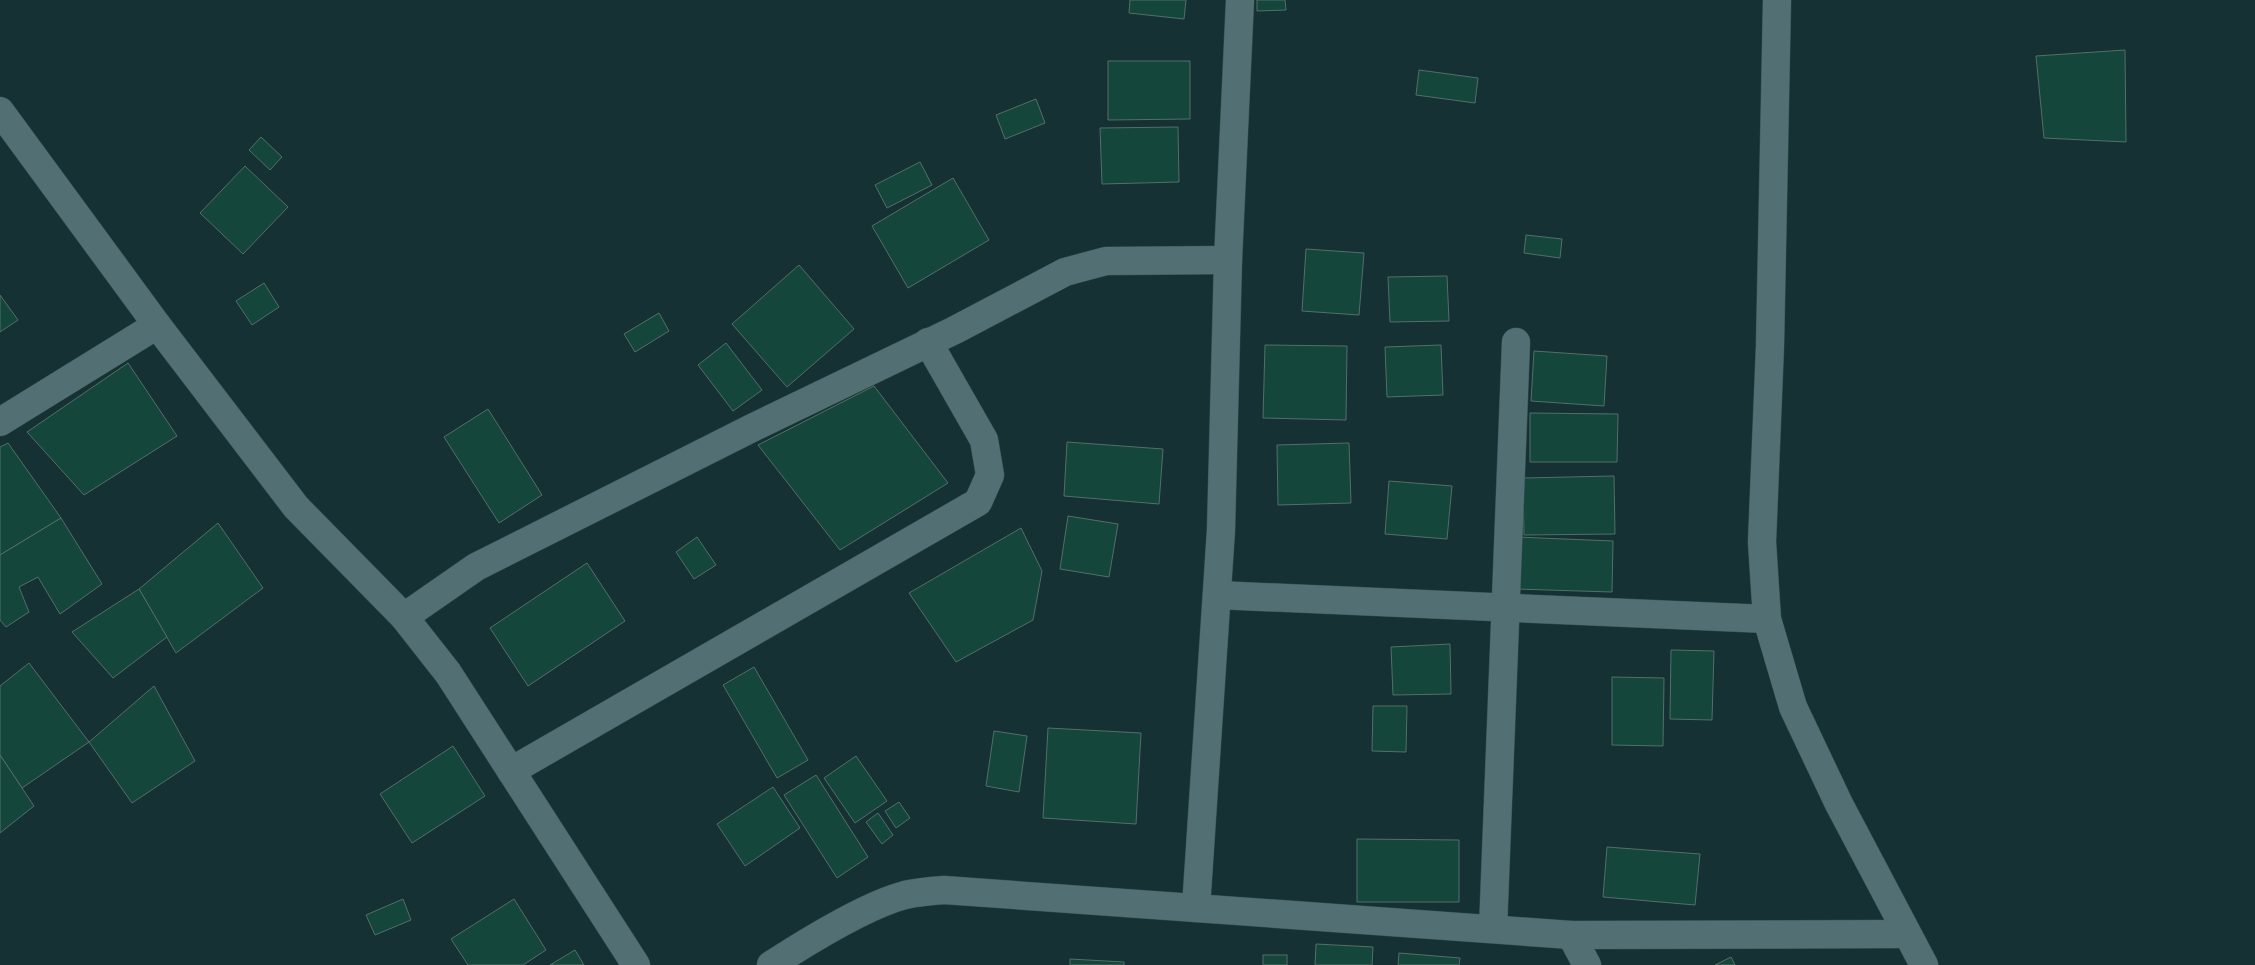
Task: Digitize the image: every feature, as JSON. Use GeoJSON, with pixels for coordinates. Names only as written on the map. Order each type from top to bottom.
{"type":"FeatureCollection","features":[{"type":"Feature","properties":{"kind":"street"},"geometry":{"type":"LineString","coordinates":[[1196,908],[1222,530],[1228,260],[1240,0]]}},
{"type":"Feature","properties":{"kind":"street"},"geometry":{"type":"LineString","coordinates":[[1777,0],[1770,346],[1762,542],[1767,619],[1793,707],[1839,804],[1924,965]]}},
{"type":"Feature","properties":{"kind":"street"},"geometry":{"type":"LineString","coordinates":[[0,111],[156,325],[296,507],[404,617],[448,673],[636,965]]}},
{"type":"Feature","properties":{"kind":"street"},"geometry":{"type":"LineString","coordinates":[[404,617],[476,567],[1065,272],[1106,261],[1228,260]]}},
{"type":"Feature","properties":{"kind":"street"},"geometry":{"type":"LineString","coordinates":[[0,422],[156,325]]}},
{"type":"Feature","properties":{"kind":"street"},"geometry":{"type":"LineString","coordinates":[[512,771],[978,502],[990,475],[984,440],[928,342]]}},
{"type":"Feature","properties":{"kind":"street"},"geometry":{"type":"LineString","coordinates":[[1493,929],[1504,608],[1516,342]]}},
{"type":"Feature","properties":{"kind":"street"},"geometry":{"type":"LineString","coordinates":[[1217,595],[1767,619]]}},
{"type":"Feature","properties":{"kind":"street"},"geometry":{"type":"LineString","coordinates":[[771,965],[796,949],[868,910],[904,895],[944,890],[1571,935],[1907,934]]}},
{"type":"Feature","properties":{"kind":"street"},"geometry":{"type":"LineString","coordinates":[[1571,935],[1587,965]]}},
{"type":"Feature","properties":{"kind":"building"},"geometry":{"type":"Polygon","coordinates":[[[1130,0],[1186,0],[1184,19],[1129,13],[1130,0]]]}},
{"type":"Feature","properties":{"kind":"building"},"geometry":{"type":"Polygon","coordinates":[[[1257,0],[1285,0],[1286,10],[1257,11],[1257,0]]]}},
{"type":"Feature","properties":{"kind":"building"},"geometry":{"type":"Polygon","coordinates":[[[2125,50],[2126,142],[2044,138],[2036,56],[2125,50]]]}},
{"type":"Feature","properties":{"kind":"building"},"geometry":{"type":"Polygon","coordinates":[[[1108,61],[1190,61],[1190,119],[1108,120],[1108,61]]]}},
{"type":"Feature","properties":{"kind":"building"},"geometry":{"type":"Polygon","coordinates":[[[1419,70],[1478,78],[1475,103],[1416,95],[1419,70]]]}},
{"type":"Feature","properties":{"kind":"building"},"geometry":{"type":"Polygon","coordinates":[[[1036,99],[1045,123],[1005,139],[996,115],[1036,99]]]}},
{"type":"Feature","properties":{"kind":"building"},"geometry":{"type":"Polygon","coordinates":[[[1178,127],[1179,182],[1102,184],[1100,128],[1178,127]]]}},
{"type":"Feature","properties":{"kind":"building"},"geometry":{"type":"Polygon","coordinates":[[[261,137],[282,157],[270,170],[249,150],[261,137]]]}},
{"type":"Feature","properties":{"kind":"building"},"geometry":{"type":"Polygon","coordinates":[[[920,162],[932,185],[887,208],[875,185],[920,162]]]}},
{"type":"Feature","properties":{"kind":"building"},"geometry":{"type":"Polygon","coordinates":[[[245,166],[288,207],[243,254],[200,213],[245,166]]]}},
{"type":"Feature","properties":{"kind":"building"},"geometry":{"type":"Polygon","coordinates":[[[953,178],[989,240],[908,288],[872,226],[953,178]]]}},
{"type":"Feature","properties":{"kind":"building"},"geometry":{"type":"Polygon","coordinates":[[[1526,235],[1562,239],[1560,258],[1524,253],[1526,235]]]}},
{"type":"Feature","properties":{"kind":"building"},"geometry":{"type":"Polygon","coordinates":[[[1306,249],[1364,253],[1359,315],[1302,311],[1306,249]]]}},
{"type":"Feature","properties":{"kind":"building"},"geometry":{"type":"Polygon","coordinates":[[[799,265],[854,329],[787,387],[732,324],[799,265]]]}},
{"type":"Feature","properties":{"kind":"building"},"geometry":{"type":"Polygon","coordinates":[[[1447,276],[1449,321],[1390,322],[1388,277],[1447,276]]]}},
{"type":"Feature","properties":{"kind":"building"},"geometry":{"type":"Polygon","coordinates":[[[264,283],[279,307],[252,325],[236,301],[264,283]]]}},
{"type":"Feature","properties":{"kind":"building"},"geometry":{"type":"Polygon","coordinates":[[[0,295],[18,320],[0,332],[0,295]]]}},
{"type":"Feature","properties":{"kind":"building"},"geometry":{"type":"Polygon","coordinates":[[[659,313],[669,331],[635,352],[624,334],[659,313]]]}},
{"type":"Feature","properties":{"kind":"building"},"geometry":{"type":"Polygon","coordinates":[[[726,343],[762,390],[733,411],[698,365],[726,343]]]}},
{"type":"Feature","properties":{"kind":"building"},"geometry":{"type":"Polygon","coordinates":[[[1265,345],[1347,346],[1346,420],[1263,418],[1265,345]]]}},
{"type":"Feature","properties":{"kind":"building"},"geometry":{"type":"Polygon","coordinates":[[[1441,345],[1443,395],[1387,397],[1385,347],[1441,345]]]}},
{"type":"Feature","properties":{"kind":"building"},"geometry":{"type":"Polygon","coordinates":[[[1534,351],[1607,356],[1604,406],[1531,401],[1534,351]]]}},
{"type":"Feature","properties":{"kind":"building"},"geometry":{"type":"Polygon","coordinates":[[[128,363],[177,436],[84,495],[27,432],[128,363]]]}},
{"type":"Feature","properties":{"kind":"building"},"geometry":{"type":"Polygon","coordinates":[[[874,386],[948,483],[840,550],[758,445],[874,386]]]}},
{"type":"Feature","properties":{"kind":"building"},"geometry":{"type":"Polygon","coordinates":[[[488,409],[542,495],[499,523],[444,437],[488,409]]]}},
{"type":"Feature","properties":{"kind":"building"},"geometry":{"type":"Polygon","coordinates":[[[1530,413],[1618,414],[1617,462],[1530,462],[1530,413]]]}},
{"type":"Feature","properties":{"kind":"building"},"geometry":{"type":"Polygon","coordinates":[[[1067,442],[1163,449],[1159,504],[1064,496],[1067,442]]]}},
{"type":"Feature","properties":{"kind":"building"},"geometry":{"type":"Polygon","coordinates":[[[8,443],[61,518],[0,555],[0,447],[8,443]]]}},
{"type":"Feature","properties":{"kind":"building"},"geometry":{"type":"Polygon","coordinates":[[[1349,443],[1351,503],[1278,505],[1277,445],[1349,443]]]}},
{"type":"Feature","properties":{"kind":"building"},"geometry":{"type":"Polygon","coordinates":[[[1614,476],[1615,534],[1524,535],[1523,478],[1614,476]]]}},
{"type":"Feature","properties":{"kind":"building"},"geometry":{"type":"Polygon","coordinates":[[[1389,481],[1452,486],[1447,539],[1385,534],[1389,481]]]}},
{"type":"Feature","properties":{"kind":"building"},"geometry":{"type":"Polygon","coordinates":[[[1068,516],[1118,524],[1109,577],[1060,569],[1068,516]]]}},
{"type":"Feature","properties":{"kind":"building"},"geometry":{"type":"Polygon","coordinates":[[[61,518],[102,584],[60,614],[38,577],[19,587],[29,612],[6,627],[0,620],[0,555],[61,518]]]}},
{"type":"Feature","properties":{"kind":"building"},"geometry":{"type":"Polygon","coordinates":[[[218,523],[263,588],[176,653],[139,589],[218,523]]]}},
{"type":"Feature","properties":{"kind":"building"},"geometry":{"type":"Polygon","coordinates":[[[1021,528],[1042,571],[1033,620],[956,662],[909,593],[1021,528]]]}},
{"type":"Feature","properties":{"kind":"building"},"geometry":{"type":"Polygon","coordinates":[[[697,537],[716,565],[694,579],[676,552],[697,537]]]}},
{"type":"Feature","properties":{"kind":"building"},"geometry":{"type":"Polygon","coordinates":[[[1516,537],[1613,541],[1612,592],[1515,589],[1516,537]]]}},
{"type":"Feature","properties":{"kind":"building"},"geometry":{"type":"Polygon","coordinates":[[[587,563],[625,621],[528,686],[490,628],[587,563]]]}},
{"type":"Feature","properties":{"kind":"building"},"geometry":{"type":"Polygon","coordinates":[[[139,589],[167,637],[113,678],[72,632],[139,589]]]}},
{"type":"Feature","properties":{"kind":"building"},"geometry":{"type":"Polygon","coordinates":[[[1450,644],[1451,694],[1393,695],[1391,647],[1450,644]]]}},
{"type":"Feature","properties":{"kind":"building"},"geometry":{"type":"Polygon","coordinates":[[[1671,650],[1714,651],[1712,720],[1670,719],[1671,650]]]}},
{"type":"Feature","properties":{"kind":"building"},"geometry":{"type":"Polygon","coordinates":[[[29,663],[89,742],[22,788],[0,755],[0,686],[29,663]]]}},
{"type":"Feature","properties":{"kind":"building"},"geometry":{"type":"Polygon","coordinates":[[[754,667],[808,760],[777,778],[723,685],[754,667]]]}},
{"type":"Feature","properties":{"kind":"building"},"geometry":{"type":"Polygon","coordinates":[[[1612,677],[1664,678],[1663,746],[1612,745],[1612,677]]]}},
{"type":"Feature","properties":{"kind":"building"},"geometry":{"type":"Polygon","coordinates":[[[154,686],[195,761],[132,803],[89,742],[154,686]]]}},
{"type":"Feature","properties":{"kind":"building"},"geometry":{"type":"Polygon","coordinates":[[[1373,706],[1407,706],[1406,752],[1372,751],[1373,706]]]}},
{"type":"Feature","properties":{"kind":"building"},"geometry":{"type":"Polygon","coordinates":[[[1048,728],[1141,733],[1136,824],[1043,818],[1048,728]]]}},
{"type":"Feature","properties":{"kind":"building"},"geometry":{"type":"Polygon","coordinates":[[[994,731],[1027,736],[1019,792],[986,786],[994,731]]]}},
{"type":"Feature","properties":{"kind":"building"},"geometry":{"type":"Polygon","coordinates":[[[453,746],[485,796],[412,843],[380,794],[453,746]]]}},
{"type":"Feature","properties":{"kind":"building"},"geometry":{"type":"Polygon","coordinates":[[[0,755],[34,806],[0,833],[0,755]]]}},
{"type":"Feature","properties":{"kind":"building"},"geometry":{"type":"Polygon","coordinates":[[[856,756],[887,801],[855,823],[824,778],[856,756]]]}},
{"type":"Feature","properties":{"kind":"building"},"geometry":{"type":"Polygon","coordinates":[[[816,775],[868,857],[837,878],[784,795],[816,775]]]}},
{"type":"Feature","properties":{"kind":"building"},"geometry":{"type":"Polygon","coordinates":[[[773,787],[800,828],[745,866],[717,824],[773,787]]]}},
{"type":"Feature","properties":{"kind":"building"},"geometry":{"type":"Polygon","coordinates":[[[899,802],[910,818],[896,828],[885,811],[899,802]]]}},
{"type":"Feature","properties":{"kind":"building"},"geometry":{"type":"Polygon","coordinates":[[[878,813],[893,835],[882,844],[866,822],[878,813]]]}},
{"type":"Feature","properties":{"kind":"building"},"geometry":{"type":"Polygon","coordinates":[[[1357,839],[1459,840],[1459,902],[1357,902],[1357,839]]]}},
{"type":"Feature","properties":{"kind":"building"},"geometry":{"type":"Polygon","coordinates":[[[1607,847],[1700,854],[1695,905],[1603,897],[1607,847]]]}},
{"type":"Feature","properties":{"kind":"building"},"geometry":{"type":"Polygon","coordinates":[[[403,899],[411,920],[375,935],[366,915],[403,899]]]}},
{"type":"Feature","properties":{"kind":"building"},"geometry":{"type":"Polygon","coordinates":[[[514,899],[546,950],[523,965],[468,965],[451,939],[514,899]]]}},
{"type":"Feature","properties":{"kind":"building"},"geometry":{"type":"Polygon","coordinates":[[[1316,944],[1373,947],[1372,965],[1315,965],[1316,944]]]}},
{"type":"Feature","properties":{"kind":"building"},"geometry":{"type":"Polygon","coordinates":[[[575,950],[584,965],[550,965],[575,950]]]}},
{"type":"Feature","properties":{"kind":"building"},"geometry":{"type":"Polygon","coordinates":[[[1399,953],[1460,958],[1459,965],[1398,965],[1399,953]]]}},
{"type":"Feature","properties":{"kind":"building"},"geometry":{"type":"Polygon","coordinates":[[[1263,955],[1287,955],[1287,965],[1263,965],[1263,955]]]}},
{"type":"Feature","properties":{"kind":"building"},"geometry":{"type":"Polygon","coordinates":[[[1731,957],[1735,965],[1715,965],[1731,957]]]}},
{"type":"Feature","properties":{"kind":"building"},"geometry":{"type":"Polygon","coordinates":[[[1070,959],[1124,962],[1124,965],[1070,965],[1070,959]]]}}]}
